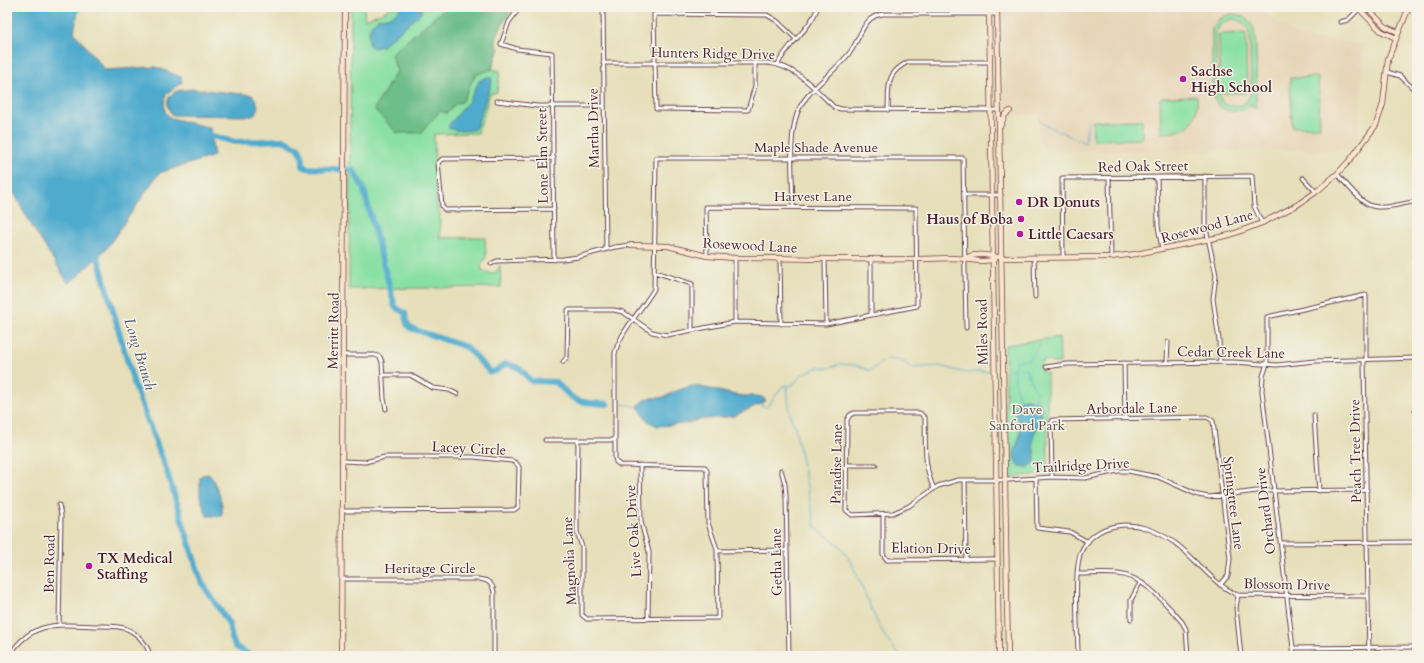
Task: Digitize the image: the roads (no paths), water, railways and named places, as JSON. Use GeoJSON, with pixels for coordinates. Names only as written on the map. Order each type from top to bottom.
{"type":"FeatureCollection","features":[{"type":"Feature","properties":{"kind":"main road","name":"Merritt Road"},"geometry":{"type":"LineString","coordinates":[[341,656],[345,7]]}},
{"type":"Feature","properties":{"kind":"main road","name":"Miles Road"},"geometry":{"type":"LineString","coordinates":[[989,7],[998,656]]}},
{"type":"Feature","properties":{"kind":"main road","name":"Miles Road"},"geometry":{"type":"LineString","coordinates":[[997,7],[1008,656]]}},
{"type":"Feature","properties":{"kind":"main road"},"geometry":{"type":"LineString","coordinates":[[1366,7],[1386,27],[1398,32]]}},
{"type":"Feature","properties":{"kind":"main road","name":"Rosewood Lane"},"geometry":{"type":"LineString","coordinates":[[965,258],[972,261],[1034,257],[1111,257],[1162,250],[1230,235],[1279,216],[1316,192],[1337,174],[1350,160],[1376,125],[1383,104],[1388,59],[1409,7]]}},
{"type":"Feature","properties":{"kind":"main road"},"geometry":{"type":"LineString","coordinates":[[1358,8],[1381,31],[1396,38]]}},
{"type":"Feature","properties":{"kind":"main road"},"geometry":{"type":"LineString","coordinates":[[1000,133],[1003,119],[1010,110]]}},
{"type":"Feature","properties":{"kind":"main road","name":"Rosewood Lane"},"geometry":{"type":"LineString","coordinates":[[631,245],[654,244],[707,256],[735,258],[917,260],[965,258],[972,255],[992,254],[1001,258]]}},
{"type":"Feature","properties":{"kind":"main road"},"geometry":{"type":"LineString","coordinates":[[994,386],[1004,386]]}},
{"type":"Feature","properties":{"kind":"main road"},"geometry":{"type":"LineString","coordinates":[[998,616],[1007,616]]}},
{"type":"Feature","properties":{"kind":"street","name":"Lone Elm Street"},"geometry":{"type":"LineString","coordinates":[[520,7],[509,22],[500,44],[522,50],[552,53],[554,260]]}},
{"type":"Feature","properties":{"kind":"street","name":"Martha Drive"},"geometry":{"type":"LineString","coordinates":[[603,7],[606,249]]}},
{"type":"Feature","properties":{"kind":"street"},"geometry":{"type":"LineString","coordinates":[[778,64],[783,53],[812,22],[818,7]]}},
{"type":"Feature","properties":{"kind":"street"},"geometry":{"type":"LineString","coordinates":[[1340,22],[1348,20],[1358,8]]}},
{"type":"Feature","properties":{"kind":"street"},"geometry":{"type":"LineString","coordinates":[[755,62],[755,86],[748,110],[656,109],[654,14],[767,15],[777,21],[796,39]]}},
{"type":"Feature","properties":{"kind":"street"},"geometry":{"type":"LineString","coordinates":[[792,207],[793,127],[797,113],[803,102],[814,89],[851,51],[867,23],[878,14],[997,14]]}},
{"type":"Feature","properties":{"kind":"street","name":"Hunters Ridge Drive"},"geometry":{"type":"LineString","coordinates":[[603,63],[755,62],[778,64],[797,73],[834,107],[841,109],[999,110]]}},
{"type":"Feature","properties":{"kind":"street"},"geometry":{"type":"LineString","coordinates":[[888,110],[890,76],[898,67],[908,62],[990,62]]}},
{"type":"Feature","properties":{"kind":"street"},"geometry":{"type":"LineString","coordinates":[[1387,72],[1400,76],[1417,92]]}},
{"type":"Feature","properties":{"kind":"street"},"geometry":{"type":"LineString","coordinates":[[497,101],[553,107],[604,106]]}},
{"type":"Feature","properties":{"kind":"street"},"geometry":{"type":"LineString","coordinates":[[554,158],[440,160],[443,209],[554,209]]}},
{"type":"Feature","properties":{"kind":"street","name":"Maple Shade Avenue"},"geometry":{"type":"LineString","coordinates":[[654,244],[656,158],[963,158],[966,328]]}},
{"type":"Feature","properties":{"kind":"street"},"geometry":{"type":"LineString","coordinates":[[1337,174],[1358,199],[1371,206],[1388,208],[1417,201]]}},
{"type":"Feature","properties":{"kind":"street"},"geometry":{"type":"LineString","coordinates":[[1205,176],[1205,224],[1216,275],[1213,299],[1220,340],[1220,362]]}},
{"type":"Feature","properties":{"kind":"street","name":"Red Oak Street"},"geometry":{"type":"LineString","coordinates":[[1063,257],[1062,178],[1252,176],[1254,206],[1262,223]]}},
{"type":"Feature","properties":{"kind":"street"},"geometry":{"type":"LineString","coordinates":[[1157,177],[1158,226],[1162,250]]}},
{"type":"Feature","properties":{"kind":"street"},"geometry":{"type":"LineString","coordinates":[[1109,178],[1111,257]]}},
{"type":"Feature","properties":{"kind":"street"},"geometry":{"type":"LineString","coordinates":[[1303,178],[1316,192]]}},
{"type":"Feature","properties":{"kind":"street"},"geometry":{"type":"LineString","coordinates":[[964,195],[1001,195]]}},
{"type":"Feature","properties":{"kind":"street","name":"Harvest Lane"},"geometry":{"type":"LineString","coordinates":[[707,256],[706,207],[916,208],[917,260]]}},
{"type":"Feature","properties":{"kind":"street"},"geometry":{"type":"LineString","coordinates":[[654,244],[654,289],[618,343],[616,353],[616,462],[620,464],[705,467],[708,523],[715,540],[717,551],[787,550]]}},
{"type":"Feature","properties":{"kind":"street","name":"Rosewood Lane"},"geometry":{"type":"LineString","coordinates":[[491,264],[496,261],[554,260],[578,257],[606,249],[631,245]]}},
{"type":"Feature","properties":{"kind":"street"},"geometry":{"type":"LineString","coordinates":[[1034,257],[1035,297]]}},
{"type":"Feature","properties":{"kind":"street"},"geometry":{"type":"LineString","coordinates":[[735,258],[735,322]]}},
{"type":"Feature","properties":{"kind":"street"},"geometry":{"type":"LineString","coordinates":[[780,258],[781,324]]}},
{"type":"Feature","properties":{"kind":"street"},"geometry":{"type":"LineString","coordinates":[[824,259],[826,324]]}},
{"type":"Feature","properties":{"kind":"street"},"geometry":{"type":"LineString","coordinates":[[871,259],[871,315]]}},
{"type":"Feature","properties":{"kind":"street"},"geometry":{"type":"LineString","coordinates":[[563,362],[567,357],[568,310],[614,310],[622,312],[652,332],[667,335],[735,322],[826,324],[917,306],[917,260]]}},
{"type":"Feature","properties":{"kind":"street"},"geometry":{"type":"LineString","coordinates":[[655,272],[692,284],[692,330]]}},
{"type":"Feature","properties":{"kind":"street","name":"Peach Tree Drive"},"geometry":{"type":"LineString","coordinates":[[1267,364],[1267,317],[1366,295],[1365,360],[1368,656]]}},
{"type":"Feature","properties":{"kind":"street"},"geometry":{"type":"LineString","coordinates":[[1167,362],[1168,342]]}},
{"type":"Feature","properties":{"kind":"street"},"geometry":{"type":"LineString","coordinates":[[344,355],[378,355],[382,362],[386,408]]}},
{"type":"Feature","properties":{"kind":"street","name":"Cedar Creek Lane"},"geometry":{"type":"LineString","coordinates":[[1046,366],[1067,364],[1167,362],[1267,364],[1417,358]]}},
{"type":"Feature","properties":{"kind":"street"},"geometry":{"type":"LineString","coordinates":[[1124,363],[1125,419]]}},
{"type":"Feature","properties":{"kind":"street","name":"Orchard Drive"},"geometry":{"type":"LineString","coordinates":[[1267,364],[1263,376],[1262,390],[1294,656]]}},
{"type":"Feature","properties":{"kind":"street"},"geometry":{"type":"LineString","coordinates":[[383,375],[410,375],[433,388],[450,390],[457,394]]}},
{"type":"Feature","properties":{"kind":"street","name":"Paradise Lane"},"geometry":{"type":"LineString","coordinates":[[848,514],[846,510],[847,420],[850,415],[854,413],[920,413],[924,415],[926,466],[934,489]]}},
{"type":"Feature","properties":{"kind":"street"},"geometry":{"type":"LineString","coordinates":[[1314,415],[1319,491]]}},
{"type":"Feature","properties":{"kind":"street","name":"Arbordale Lane"},"geometry":{"type":"LineString","coordinates":[[1052,477],[1051,424],[1053,420],[1206,417],[1213,421]]}},
{"type":"Feature","properties":{"kind":"street","name":"Springtree Lane"},"geometry":{"type":"LineString","coordinates":[[1213,421],[1230,558],[1228,576],[1220,585]]}},
{"type":"Feature","properties":{"kind":"street"},"geometry":{"type":"LineString","coordinates":[[545,440],[615,440]]}},
{"type":"Feature","properties":{"kind":"street","name":"Magnolia Lane"},"geometry":{"type":"LineString","coordinates":[[578,440],[577,518],[578,532],[582,547],[583,616],[587,619],[718,618],[717,551]]}},
{"type":"Feature","properties":{"kind":"street","name":"Lacey Circle"},"geometry":{"type":"LineString","coordinates":[[342,461],[365,462],[385,457],[485,458],[515,462],[518,465],[518,507],[514,510],[342,511]]}},
{"type":"Feature","properties":{"kind":"street","name":"Live Oak Drive"},"geometry":{"type":"LineString","coordinates":[[640,465],[641,522],[649,552],[648,619]]}},
{"type":"Feature","properties":{"kind":"street"},"geometry":{"type":"LineString","coordinates":[[847,465],[876,465]]}},
{"type":"Feature","properties":{"kind":"street","name":"Getha Lane"},"geometry":{"type":"LineString","coordinates":[[780,470],[785,484],[786,496],[789,656]]}},
{"type":"Feature","properties":{"kind":"street","name":"Trailridge Drive"},"geometry":{"type":"LineString","coordinates":[[848,514],[883,515],[905,508],[934,489],[948,482],[1052,477],[1085,478],[1110,472],[1128,471],[1158,477],[1198,494],[1209,497],[1274,491],[1367,490]]}},
{"type":"Feature","properties":{"kind":"street"},"geometry":{"type":"LineString","coordinates":[[1036,478],[1037,528],[1070,532],[1088,542]]}},
{"type":"Feature","properties":{"kind":"street"},"geometry":{"type":"LineString","coordinates":[[965,480],[966,560]]}},
{"type":"Feature","properties":{"kind":"street","name":"Ben Road"},"geometry":{"type":"LineString","coordinates":[[59,505],[61,515],[59,625]]}},
{"type":"Feature","properties":{"kind":"street","name":"Elation Drive"},"geometry":{"type":"LineString","coordinates":[[883,515],[883,554],[887,560],[997,559]]}},
{"type":"Feature","properties":{"kind":"street","name":"Blossom Drive"},"geometry":{"type":"LineString","coordinates":[[1078,656],[1078,574],[1081,552],[1088,542],[1103,529],[1112,526],[1135,524],[1148,528],[1176,544],[1220,585],[1238,595],[1286,597],[1368,596]]}},
{"type":"Feature","properties":{"kind":"street"},"geometry":{"type":"LineString","coordinates":[[1280,543],[1417,542]]}},
{"type":"Feature","properties":{"kind":"street"},"geometry":{"type":"LineString","coordinates":[[1078,574],[1118,574],[1130,576],[1140,583],[1182,622],[1186,629],[1188,656]]}},
{"type":"Feature","properties":{"kind":"street","name":"Heritage Circle"},"geometry":{"type":"LineString","coordinates":[[342,579],[475,579],[489,581],[493,585],[494,592],[494,656]]}},
{"type":"Feature","properties":{"kind":"street"},"geometry":{"type":"LineString","coordinates":[[1131,619],[1131,600],[1140,583]]}},
{"type":"Feature","properties":{"kind":"street"},"geometry":{"type":"LineString","coordinates":[[1238,595],[1236,608],[1241,656]]}},
{"type":"Feature","properties":{"kind":"street"},"geometry":{"type":"LineString","coordinates":[[14,656],[13,652],[15,646],[29,633],[43,627],[59,625],[118,627],[128,630],[144,642],[150,656]]}},
{"type":"Feature","properties":{"kind":"street"},"geometry":{"type":"LineString","coordinates":[[1293,648],[1417,647]]}},
{"type":"Feature","properties":{"kind":"water"},"geometry":{"type":"Polygon","coordinates":[[[7,7],[79,7],[74,32],[105,70],[156,67],[181,77],[182,82],[166,94],[164,104],[165,112],[171,118],[210,128],[214,156],[159,173],[106,249],[69,284],[33,228],[7,180],[7,7]]]}},
{"type":"Feature","properties":{"kind":"water"},"geometry":{"type":"Polygon","coordinates":[[[402,7],[421,7],[421,13],[382,46],[374,48],[369,45],[369,31],[372,24],[379,18],[392,16],[402,7]]]}},
{"type":"Feature","properties":{"kind":"water"},"geometry":{"type":"Polygon","coordinates":[[[487,77],[491,78],[492,81],[476,128],[462,131],[449,128],[449,125],[469,101],[479,81],[487,77]]]}},
{"type":"Feature","properties":{"kind":"water"},"geometry":{"type":"Polygon","coordinates":[[[194,89],[252,95],[257,104],[256,114],[252,116],[172,115],[167,105],[170,96],[176,91],[194,89]]]}},
{"type":"Feature","properties":{"kind":"water"},"geometry":{"type":"Polygon","coordinates":[[[693,386],[738,395],[756,396],[763,398],[766,401],[734,416],[657,426],[648,421],[638,407],[644,400],[663,397],[693,386]]]}},
{"type":"Feature","properties":{"kind":"water"},"geometry":{"type":"Polygon","coordinates":[[[1027,399],[1040,403],[1041,410],[1040,420],[1033,438],[1035,462],[1029,467],[1019,466],[1015,457],[1020,430],[1014,409],[1020,400],[1027,399]]]}},
{"type":"Feature","properties":{"kind":"water"},"geometry":{"type":"Polygon","coordinates":[[[209,474],[214,482],[221,501],[221,516],[207,516],[200,496],[200,477],[202,475],[209,474]]]}},
{"type":"Feature","properties":{"kind":"waterway"},"geometry":{"type":"LineString","coordinates":[[1040,119],[1043,124],[1085,143],[1088,121]]}},
{"type":"Feature","properties":{"kind":"waterway"},"geometry":{"type":"LineString","coordinates":[[205,134],[235,142],[283,140],[299,148],[303,159],[303,166],[307,168],[353,170],[363,187],[395,307],[405,313],[407,324],[410,328],[466,347],[490,372],[496,371],[505,364],[514,366],[531,381],[556,382],[569,395],[578,401],[607,404]]}},
{"type":"Feature","properties":{"kind":"waterway","name":"Long Branch"},"geometry":{"type":"LineString","coordinates":[[96,251],[134,384],[166,469],[201,581],[229,624],[232,639],[236,647],[252,656]]}},
{"type":"Feature","properties":{"kind":"waterway"},"geometry":{"type":"LineString","coordinates":[[1014,368],[1015,361],[1029,360],[1040,344]]}},
{"type":"Feature","properties":{"kind":"waterway"},"geometry":{"type":"LineString","coordinates":[[787,386],[793,385],[801,375],[819,367],[828,368],[840,364],[856,365],[870,371],[885,360],[889,359],[902,361],[912,368],[939,366],[967,373],[989,371]]}},
{"type":"Feature","properties":{"kind":"waterway"},"geometry":{"type":"LineString","coordinates":[[1009,370],[1014,368],[1016,390],[1020,400]]}},
{"type":"Feature","properties":{"kind":"waterway"},"geometry":{"type":"LineString","coordinates":[[1019,368],[1026,369],[1036,393]]}},
{"type":"Feature","properties":{"kind":"waterway"},"geometry":{"type":"LineString","coordinates":[[760,405],[767,407],[783,386],[787,386],[790,416],[795,427],[815,526],[843,550],[858,576],[875,618],[890,644],[900,656]]}},
{"type":"Feature","properties":{"kind":"waterway"},"geometry":{"type":"LineString","coordinates":[[622,404],[639,407]]}},
{"type":"Feature","properties":{"kind":"place","name":"Sachse High School"},"geometry":{"type":"Point","coordinates":[1183,79]}},
{"type":"Feature","properties":{"kind":"place","name":"DR Donuts"},"geometry":{"type":"Point","coordinates":[1019,202]}},
{"type":"Feature","properties":{"kind":"place","name":"Haus of Boba"},"geometry":{"type":"Point","coordinates":[1021,219]}},
{"type":"Feature","properties":{"kind":"place","name":"Little Caesars"},"geometry":{"type":"Point","coordinates":[1020,234]}},
{"type":"Feature","properties":{"kind":"place","name":"TX Medical Staffing"},"geometry":{"type":"Point","coordinates":[89,566]}},
{"type":"Feature","properties":{"kind":"park label","name":"Dave Sanford Park"},"geometry":{"type":"Point","coordinates":[1027,418]}}]}
